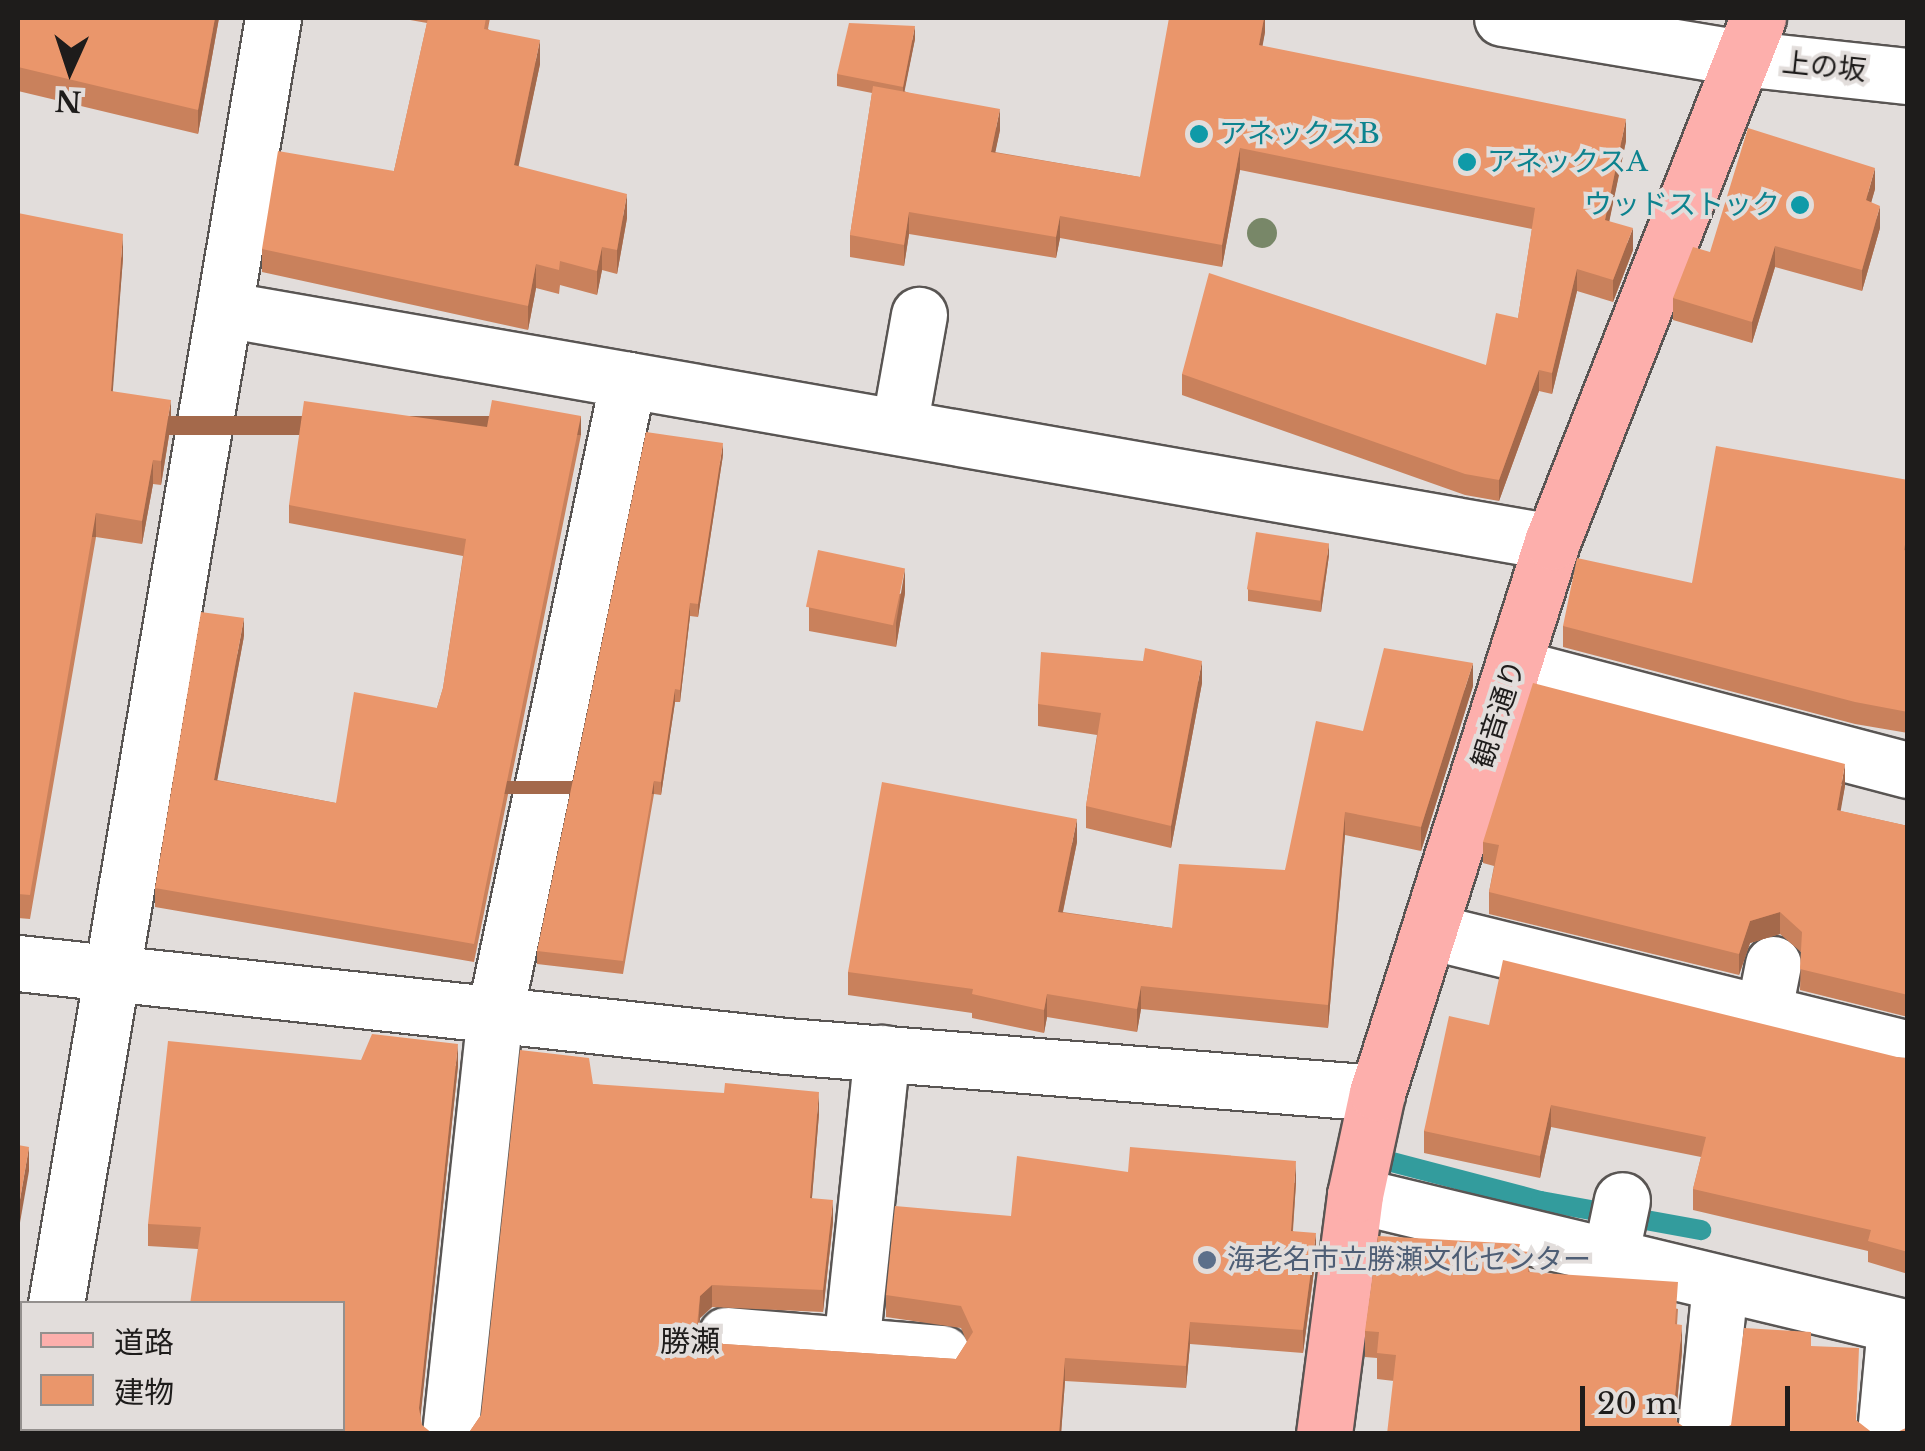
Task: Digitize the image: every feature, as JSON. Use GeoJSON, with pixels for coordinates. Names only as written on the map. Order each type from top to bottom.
{"type":"FeatureCollection","features":[{"type":"Feature","properties":{"kind":"main road","name":"観音通り"},"geometry":{"type":"LineString","coordinates":[[1324,1434],[1355,1195],[1377,1093],[1552,542],[1750,38]]}},
{"type":"Feature","properties":{"kind":"street"},"geometry":{"type":"LineString","coordinates":[[56,1301],[273,18]]}},
{"type":"Feature","properties":{"kind":"street","name":"上の坂"},"geometry":{"type":"LineString","coordinates":[[1502,18],[1750,38],[1908,76]]}},
{"type":"Feature","properties":{"kind":"street"},"geometry":{"type":"LineString","coordinates":[[224,309],[1552,542]]}},
{"type":"Feature","properties":{"kind":"street"},"geometry":{"type":"LineString","coordinates":[[899,428],[919,315]]}},
{"type":"Feature","properties":{"kind":"street"},"geometry":{"type":"LineString","coordinates":[[450,1434],[495,1012],[628,380]]}},
{"type":"Feature","properties":{"kind":"street"},"geometry":{"type":"LineString","coordinates":[[1515,666],[1908,770]]}},
{"type":"Feature","properties":{"kind":"street"},"geometry":{"type":"LineString","coordinates":[[1429,931],[1768,990],[1908,1049]]}},
{"type":"Feature","properties":{"kind":"street"},"geometry":{"type":"LineString","coordinates":[[18,963],[882,1053],[1377,1093]]}},
{"type":"Feature","properties":{"kind":"street"},"geometry":{"type":"LineString","coordinates":[[851,1346],[882,1053]]}},
{"type":"Feature","properties":{"kind":"street"},"geometry":{"type":"LineString","coordinates":[[1355,1195],[1616,1229],[1720,1284],[1901,1328],[1886,1434]]}},
{"type":"Feature","properties":{"kind":"street"},"geometry":{"type":"LineString","coordinates":[[1705,1434],[1720,1284]]}},
{"type":"Feature","properties":{"kind":"street"},"geometry":{"type":"LineString","coordinates":[[726,1335],[942,1353]]}},
{"type":"Feature","properties":{"kind":"building"},"geometry":{"type":"Polygon","coordinates":[[[18,18],[215,18],[198,110],[18,67],[18,18]]]}},
{"type":"Feature","properties":{"kind":"building"},"geometry":{"type":"Polygon","coordinates":[[[428,18],[486,18],[484,29],[540,40],[514,165],[627,194],[617,250],[602,247],[597,271],[560,261],[559,270],[536,264],[528,306],[262,249],[278,151],[394,171],[428,18]]]}},
{"type":"Feature","properties":{"kind":"building"},"geometry":{"type":"Polygon","coordinates":[[[1169,18],[1264,18],[1259,45],[1626,119],[1605,220],[1633,228],[1613,280],[1577,269],[1552,373],[1539,370],[1499,480],[1465,474],[1182,374],[1209,273],[1486,365],[1496,313],[1518,318],[1535,208],[1240,148],[1222,245],[1060,216],[1056,237],[909,212],[904,245],[850,235],[873,86],[1000,109],[991,152],[1140,177],[1169,18]]]}},
{"type":"Feature","properties":{"kind":"building"},"geometry":{"type":"Polygon","coordinates":[[[849,23],[915,26],[903,87],[837,74],[849,23]]]}},
{"type":"Feature","properties":{"kind":"building","name":"ウッドストック"},"geometry":{"type":"Polygon","coordinates":[[[1748,128],[1875,168],[1866,200],[1880,206],[1862,270],[1775,246],[1752,322],[1673,298],[1693,247],[1710,252],[1748,128]]]}},
{"type":"Feature","properties":{"kind":"building"},"geometry":{"type":"Polygon","coordinates":[[[18,213],[123,234],[111,391],[171,400],[161,461],[153,460],[142,521],[96,513],[30,895],[18,894],[18,213]]]}},
{"type":"Feature","properties":{"kind":"building"},"geometry":{"type":"Polygon","coordinates":[[[492,400],[581,416],[474,944],[155,888],[201,612],[244,618],[214,780],[336,803],[354,692],[437,708],[466,539],[289,505],[304,401],[487,427],[492,400]]]}},
{"type":"Feature","properties":{"kind":"building"},"geometry":{"type":"Polygon","coordinates":[[[646,432],[723,443],[698,604],[690,603],[680,690],[675,689],[661,782],[654,781],[623,961],[537,951],[646,432]]]}},
{"type":"Feature","properties":{"kind":"building"},"geometry":{"type":"Polygon","coordinates":[[[1716,446],[1908,480],[1904,550],[1908,551],[1908,712],[1855,702],[1563,626],[1577,558],[1692,583],[1716,446]]]}},
{"type":"Feature","properties":{"kind":"building"},"geometry":{"type":"Polygon","coordinates":[[[1256,532],[1329,544],[1320,601],[1247,589],[1256,532]]]}},
{"type":"Feature","properties":{"kind":"building"},"geometry":{"type":"Polygon","coordinates":[[[818,550],[905,569],[893,625],[806,607],[818,550]]]}},
{"type":"Feature","properties":{"kind":"building"},"geometry":{"type":"Polygon","coordinates":[[[1145,648],[1202,661],[1171,826],[1086,806],[1101,713],[1038,704],[1041,652],[1143,661],[1145,648]]]}},
{"type":"Feature","properties":{"kind":"building"},"geometry":{"type":"Polygon","coordinates":[[[1384,648],[1473,663],[1421,827],[1345,812],[1328,1005],[1141,986],[1137,1009],[1047,994],[1044,1010],[972,994],[973,989],[848,972],[882,782],[1077,819],[1058,912],[1172,928],[1179,864],[1285,870],[1316,721],[1363,731],[1384,648]]]}},
{"type":"Feature","properties":{"kind":"building"},"geometry":{"type":"Polygon","coordinates":[[[1533,683],[1845,764],[1837,810],[1908,826],[1908,995],[1800,969],[1802,932],[1780,912],[1750,921],[1739,954],[1489,892],[1499,845],[1483,842],[1533,683]]]}},
{"type":"Feature","properties":{"kind":"building"},"geometry":{"type":"Polygon","coordinates":[[[1503,960],[1908,1058],[1908,1252],[1868,1241],[1871,1230],[1693,1189],[1706,1137],[1551,1105],[1540,1156],[1424,1131],[1449,1016],[1489,1025],[1503,960]]]}},
{"type":"Feature","properties":{"kind":"building"},"geometry":{"type":"Polygon","coordinates":[[[372,1034],[458,1044],[419,1408],[422,1425],[433,1434],[316,1434],[345,1431],[345,1301],[190,1301],[201,1227],[148,1224],[168,1041],[361,1060],[372,1034]]]}},
{"type":"Feature","properties":{"kind":"building"},"geometry":{"type":"Polygon","coordinates":[[[520,1050],[589,1058],[593,1084],[724,1093],[725,1083],[819,1092],[810,1198],[833,1200],[823,1290],[712,1285],[700,1296],[697,1325],[723,1344],[956,1359],[973,1332],[961,1306],[886,1295],[895,1206],[1011,1216],[1017,1156],[1128,1172],[1130,1147],[1296,1161],[1291,1231],[1316,1233],[1303,1330],[1190,1322],[1186,1366],[1065,1358],[1059,1434],[468,1434],[481,1415],[520,1050]]]}},
{"type":"Feature","properties":{"kind":"building"},"geometry":{"type":"Polygon","coordinates":[[[18,1145],[29,1147],[18,1211],[18,1145]]]}},
{"type":"Feature","properties":{"kind":"building"},"geometry":{"type":"Polygon","coordinates":[[[1378,1236],[1520,1244],[1518,1251],[1530,1252],[1528,1272],[1678,1282],[1675,1324],[1682,1325],[1674,1406],[1677,1422],[1694,1434],[1387,1434],[1396,1355],[1377,1353],[1379,1332],[1365,1331],[1378,1236]]]}},
{"type":"Feature","properties":{"kind":"building"},"geometry":{"type":"Polygon","coordinates":[[[1744,1328],[1811,1332],[1811,1346],[1859,1348],[1856,1420],[1874,1434],[1712,1434],[1731,1425],[1744,1328]]]}},
{"type":"Feature","properties":{"kind":"waterway"},"geometry":{"type":"LineString","coordinates":[[1388,1161],[1541,1201],[1701,1230]]}},
{"type":"Feature","properties":{"kind":"place","name":"アネックスB"},"geometry":{"type":"Point","coordinates":[1199,134]}},
{"type":"Feature","properties":{"kind":"place","name":"アネックスA"},"geometry":{"type":"Point","coordinates":[1467,162]}},
{"type":"Feature","properties":{"kind":"place","name":"ウッドストック"},"geometry":{"type":"Point","coordinates":[1800,205]}},
{"type":"Feature","properties":{"kind":"place","name":"海老名市立勝瀬文化センター"},"geometry":{"type":"Point","coordinates":[1207,1260]}},
{"type":"Feature","properties":{"kind":"district","name":"勝瀬"},"geometry":{"type":"Point","coordinates":[690,1342]}}]}
